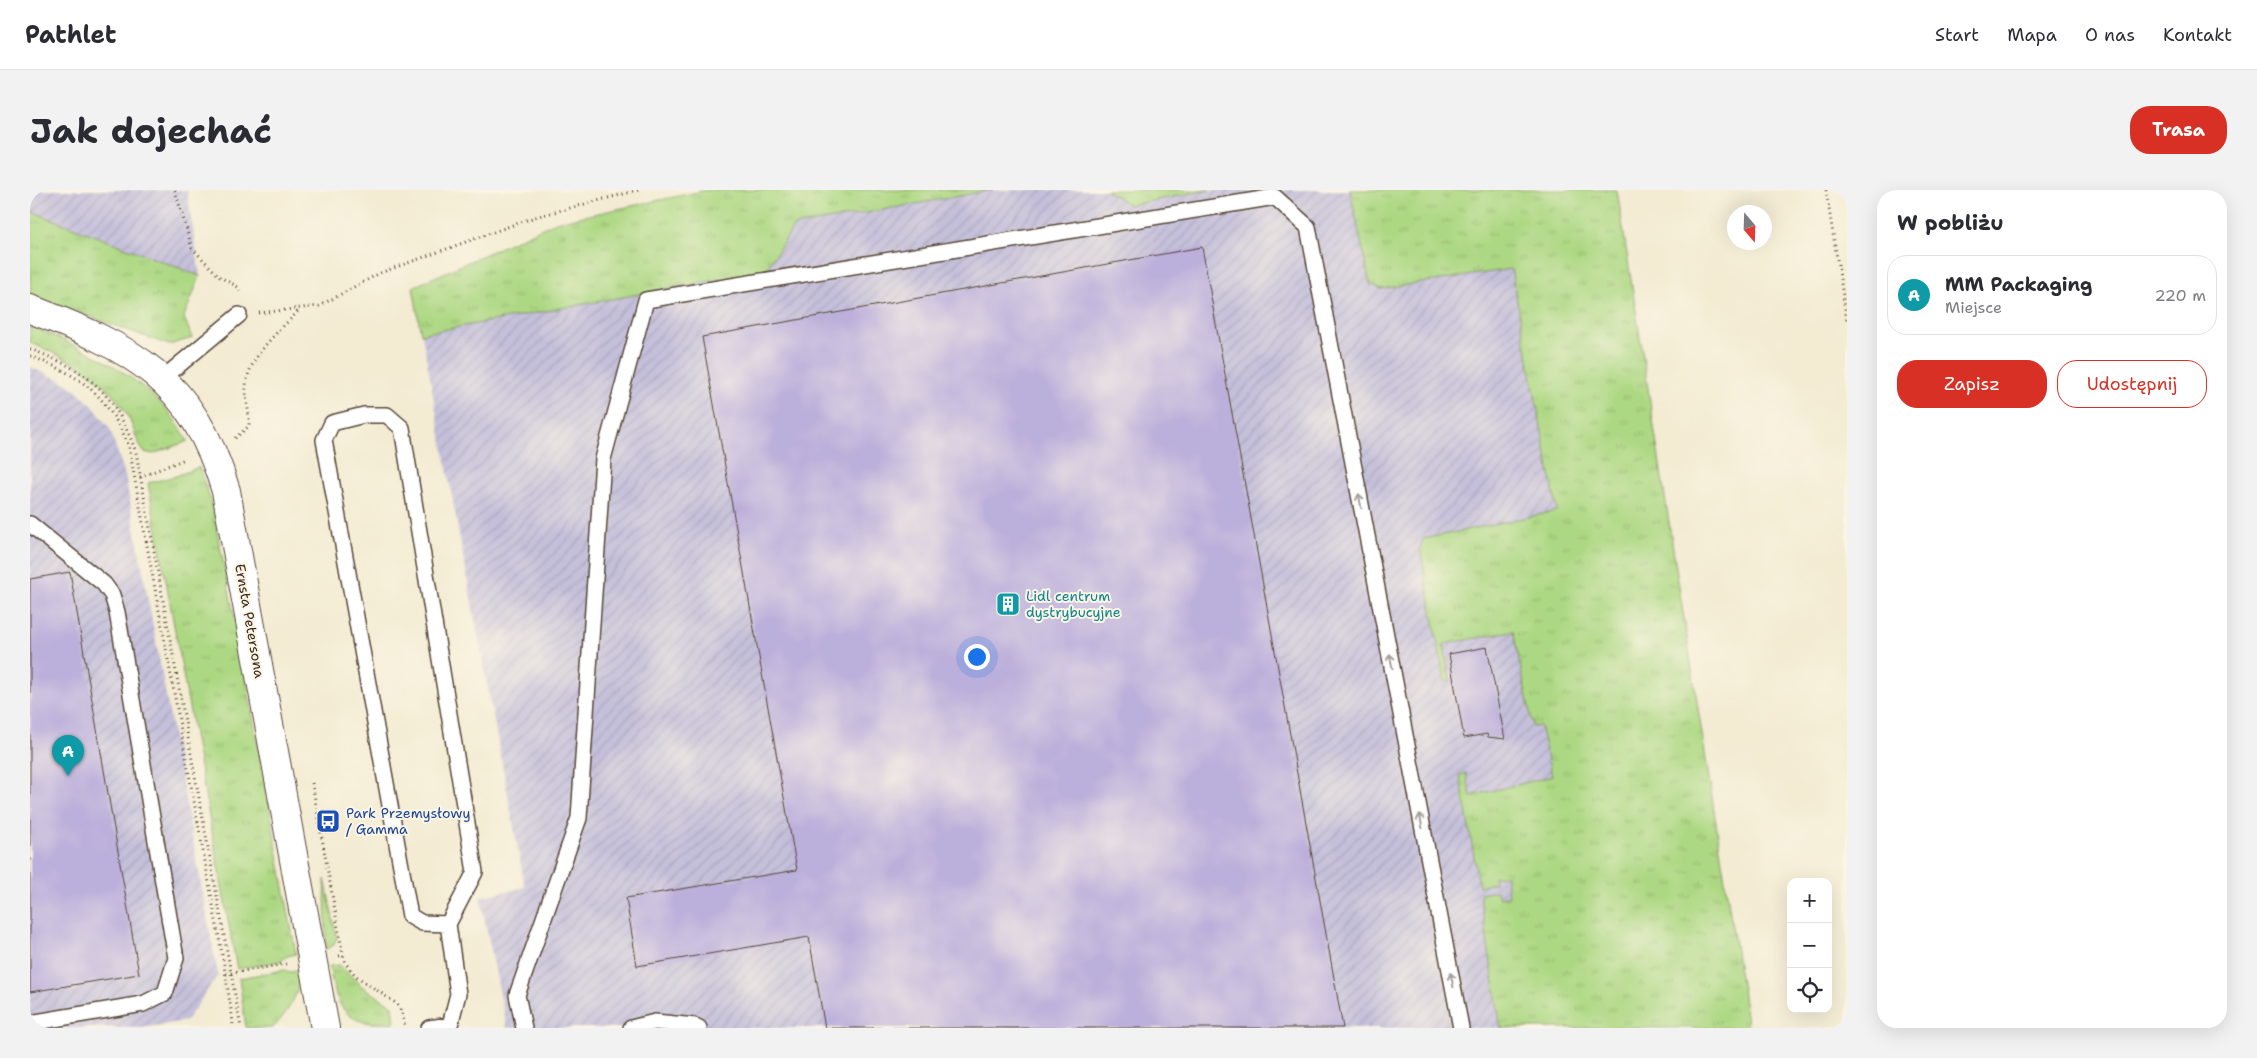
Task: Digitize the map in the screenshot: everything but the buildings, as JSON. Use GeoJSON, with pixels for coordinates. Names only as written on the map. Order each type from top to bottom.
{"type":"FeatureCollection","features":[{"type":"Feature","properties":{"kind":"street","name":"Ernsta Petersona"},"geometry":{"type":"LineString","coordinates":[[30,309],[113,344],[135,357],[162,379],[192,412],[212,448],[226,491],[325,1028]]}},
{"type":"Feature","properties":{"kind":"lane"},"geometry":{"type":"LineString","coordinates":[[524,1028],[517,995],[580,818],[603,459],[646,300],[1275,197],[1308,227],[1461,1028]]}},
{"type":"Feature","properties":{"kind":"lane"},"geometry":{"type":"LineString","coordinates":[[162,379],[239,315]]}},
{"type":"Feature","properties":{"kind":"lane"},"geometry":{"type":"LineString","coordinates":[[429,1028],[450,1024],[458,994],[448,924],[475,872],[402,428],[387,414],[364,415],[332,424],[324,440],[410,916],[422,923],[448,924]]}},
{"type":"Feature","properties":{"kind":"lane"},"geometry":{"type":"LineString","coordinates":[[30,524],[104,584],[112,595],[117,612],[176,958],[165,993],[143,1004],[30,1023]]}},
{"type":"Feature","properties":{"kind":"lane"},"geometry":{"type":"LineString","coordinates":[[631,1028],[655,1022],[699,1028]]}},
{"type":"Feature","properties":{"kind":"path"},"geometry":{"type":"LineString","coordinates":[[175,190],[192,248],[220,277],[238,286],[245,301],[239,315],[319,306],[380,273],[535,217],[639,190]]}},
{"type":"Feature","properties":{"kind":"path"},"geometry":{"type":"LineString","coordinates":[[1826,190],[1847,320]]}},
{"type":"Feature","properties":{"kind":"path"},"geometry":{"type":"LineString","coordinates":[[135,474],[141,477],[239,437],[249,426],[250,412],[245,389],[249,369],[256,357],[301,308]]}},
{"type":"Feature","properties":{"kind":"path"},"geometry":{"type":"LineString","coordinates":[[30,349],[75,369],[106,396],[128,432],[141,477],[242,1028]]}},
{"type":"Feature","properties":{"kind":"path"},"geometry":{"type":"LineString","coordinates":[[30,356],[72,374],[103,402],[116,418],[124,436],[135,474],[224,965],[233,1022],[232,1028]]}},
{"type":"Feature","properties":{"kind":"path"},"geometry":{"type":"LineString","coordinates":[[312,784],[343,955]]}},
{"type":"Feature","properties":{"kind":"shaded area"},"geometry":{"type":"Polygon","coordinates":[[[30,190],[187,190],[200,276],[30,211],[30,190]]]}},
{"type":"Feature","properties":{"kind":"shaded area"},"geometry":{"type":"Polygon","coordinates":[[[707,190],[1617,190],[1748,1028],[507,1028],[480,897],[525,887],[413,287],[556,222],[707,190]]]}},
{"type":"Feature","properties":{"kind":"shaded area"},"geometry":{"type":"Polygon","coordinates":[[[30,367],[61,380],[76,390],[93,406],[110,429],[125,475],[218,975],[186,1021],[142,1028],[30,1028],[30,367]]]}},
{"type":"Feature","properties":{"kind":"green space"},"geometry":{"type":"Polygon","coordinates":[[[707,190],[992,190],[794,226],[765,271],[421,334],[413,287],[556,222],[707,190]]]}},
{"type":"Feature","properties":{"kind":"green space"},"geometry":{"type":"Polygon","coordinates":[[[1106,190],[1210,190],[1129,205],[1106,190]]]}},
{"type":"Feature","properties":{"kind":"green space"},"geometry":{"type":"Polygon","coordinates":[[[1350,190],[1617,190],[1748,1028],[1501,1028],[1480,894],[1497,891],[1499,898],[1508,896],[1506,875],[1494,877],[1495,883],[1479,886],[1460,775],[1466,773],[1471,796],[1552,776],[1540,726],[1533,727],[1513,631],[1444,644],[1450,681],[1445,682],[1420,548],[1423,539],[1557,511],[1511,269],[1381,289],[1370,284],[1350,190]]]}},
{"type":"Feature","properties":{"kind":"green space"},"geometry":{"type":"Polygon","coordinates":[[[30,211],[200,276],[184,317],[192,338],[169,345],[30,295],[30,211]]]}},
{"type":"Feature","properties":{"kind":"green space"},"geometry":{"type":"Polygon","coordinates":[[[30,326],[99,357],[140,384],[174,419],[188,441],[153,454],[144,452],[128,416],[109,390],[73,363],[30,343],[30,326]]]}},
{"type":"Feature","properties":{"kind":"green space"},"geometry":{"type":"Polygon","coordinates":[[[199,467],[211,502],[237,629],[296,954],[287,956],[281,961],[237,969],[148,483],[176,476],[199,467]]]}},
{"type":"Feature","properties":{"kind":"green space"},"geometry":{"type":"Polygon","coordinates":[[[325,879],[337,938],[334,945],[326,949],[325,879]]]}},
{"type":"Feature","properties":{"kind":"green space"},"geometry":{"type":"Polygon","coordinates":[[[339,965],[363,987],[393,1006],[395,1022],[365,1022],[355,1019],[347,1013],[340,1005],[329,966],[339,965]]]}},
{"type":"Feature","properties":{"kind":"green space"},"geometry":{"type":"Polygon","coordinates":[[[284,970],[290,972],[298,971],[299,979],[296,994],[288,1009],[273,1028],[246,1028],[239,978],[284,970]]]}},
{"type":"Feature","properties":{"kind":"place","name":"Lidl centrum dystrybucyjne"},"geometry":{"type":"Point","coordinates":[1008,604]}},
{"type":"Feature","properties":{"kind":"place","name":"MM Packaging"},"geometry":{"type":"Point","coordinates":[68,776]}},
{"type":"Feature","properties":{"kind":"place","name":"Park Przemysłowy / Gamma"},"geometry":{"type":"Point","coordinates":[328,821]}}]}
